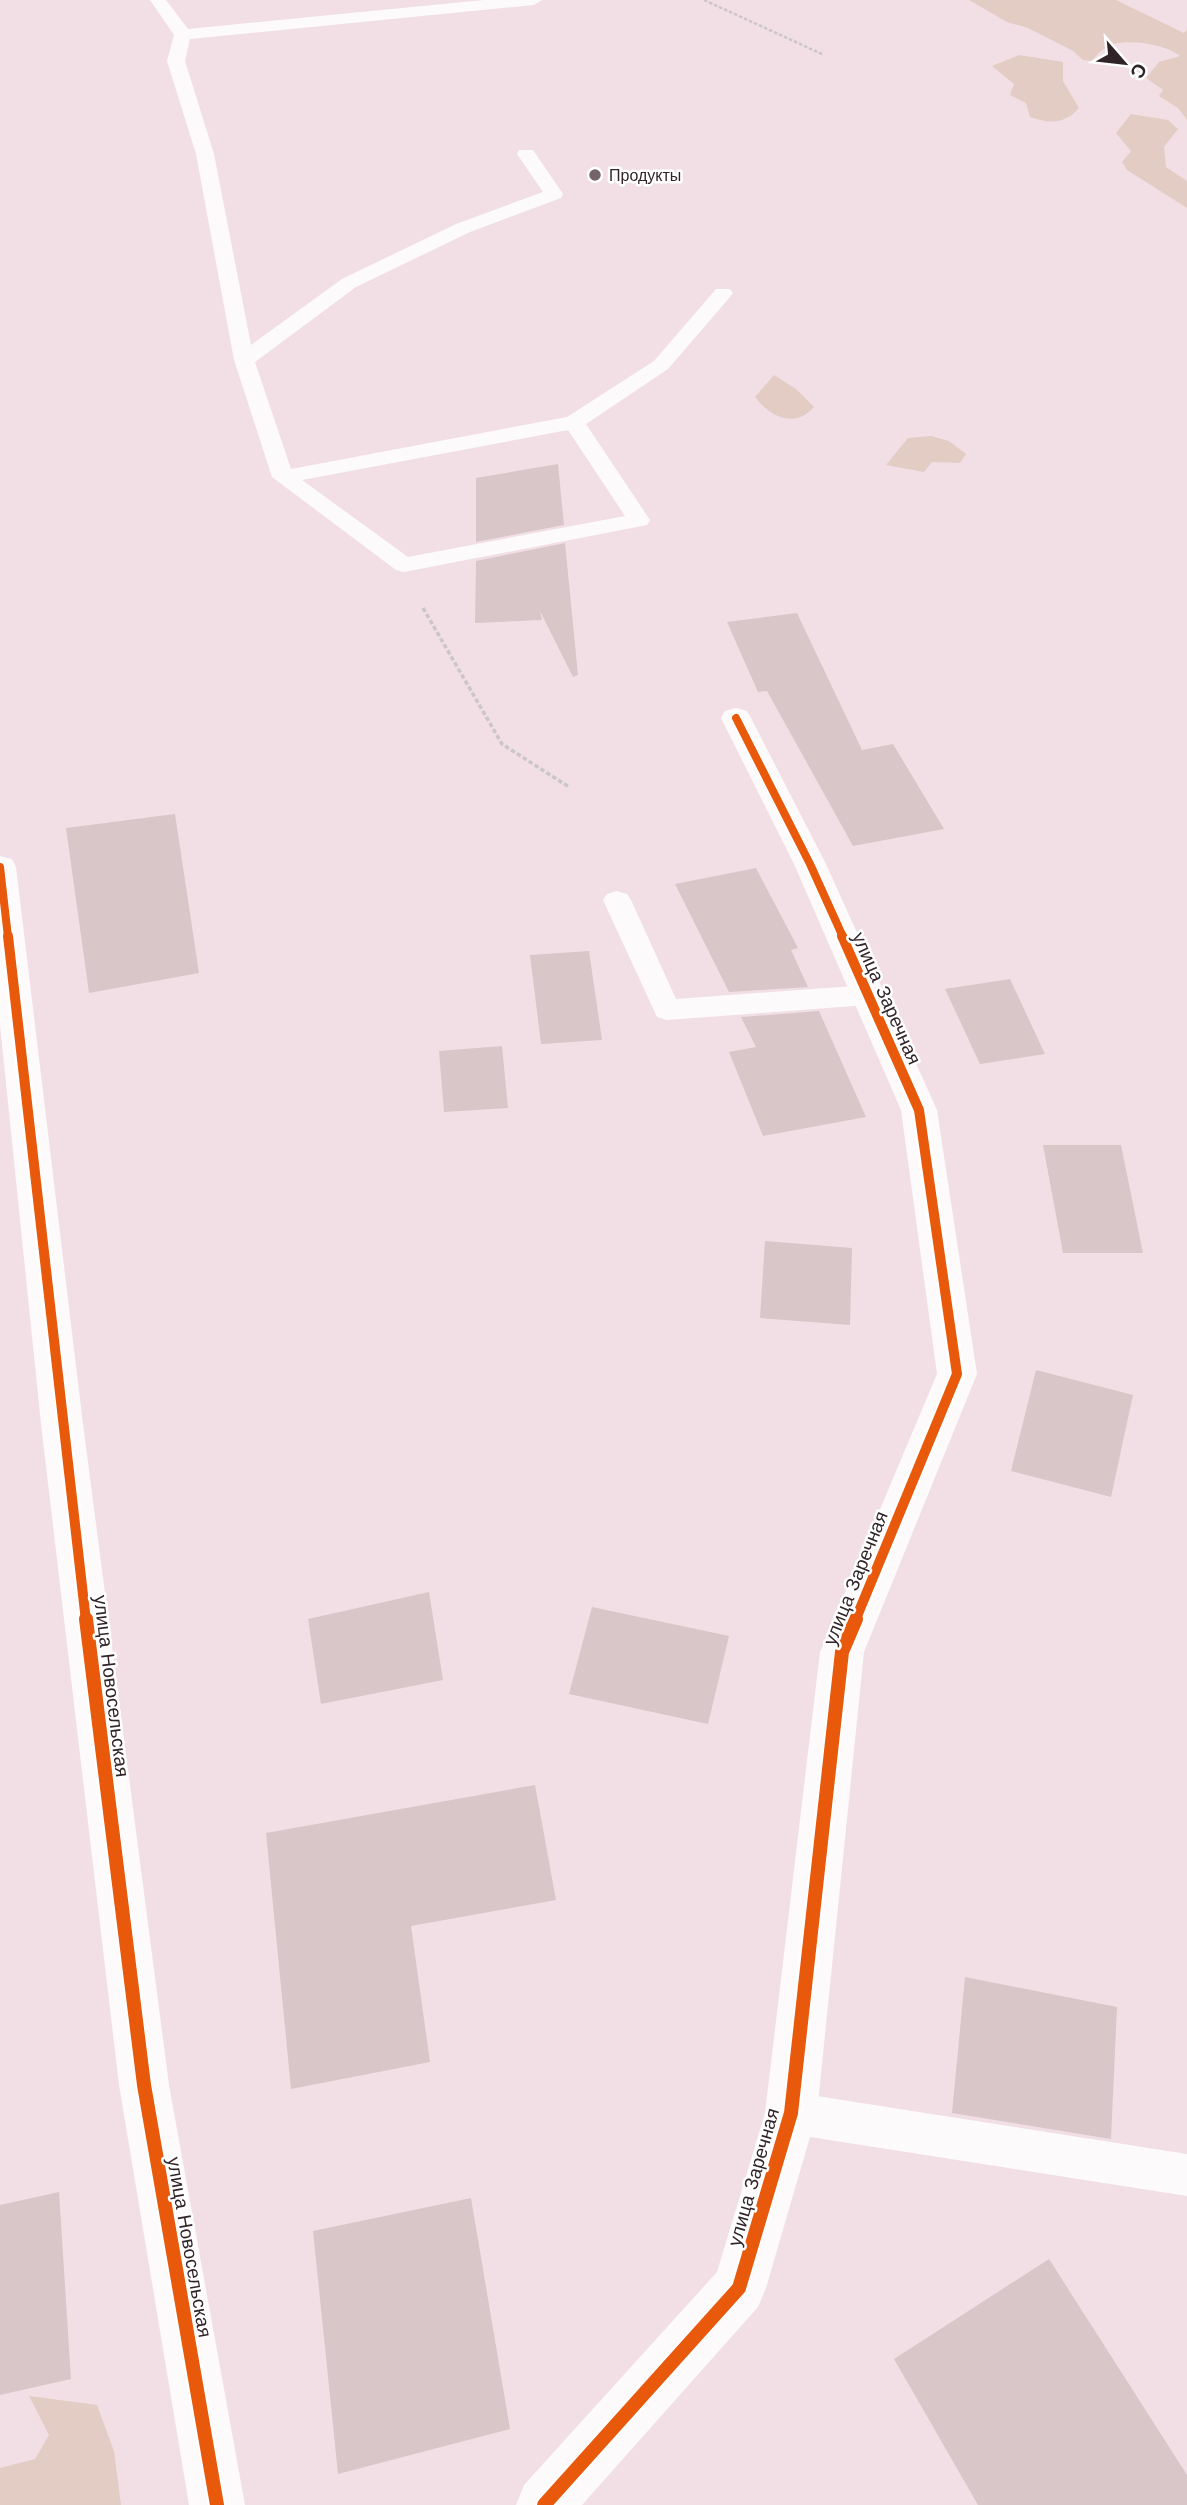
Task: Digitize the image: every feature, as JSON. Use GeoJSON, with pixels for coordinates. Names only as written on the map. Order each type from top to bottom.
{"type":"FeatureCollection","features":[{"type":"Feature","properties":{"kind":"street","name":"улица Заречная"},"geometry":{"type":"LineString","coordinates":[[544,2505],[739,2288],[792,2112],[842,1652],[957,1374],[919,1110],[810,864],[736,718]]}},
{"type":"Feature","properties":{"kind":"street","name":"улица Новосельская"},"geometry":{"type":"LineString","coordinates":[[0,867],[62,1424],[144,2085],[217,2505]]}},
{"type":"Feature","properties":{"kind":"lane"},"geometry":{"type":"LineString","coordinates":[[158,0],[183,35]]}},
{"type":"Feature","properties":{"kind":"lane"},"geometry":{"type":"LineString","coordinates":[[183,35],[534,0]]}},
{"type":"Feature","properties":{"kind":"lane"},"geometry":{"type":"LineString","coordinates":[[183,35],[176,61],[205,154],[244,360],[283,478],[404,565],[639,520],[574,422]]}},
{"type":"Feature","properties":{"kind":"lane"},"geometry":{"type":"LineString","coordinates":[[244,360],[349,283],[463,228],[554,194],[526,154]]}},
{"type":"Feature","properties":{"kind":"lane"},"geometry":{"type":"LineString","coordinates":[[283,478],[574,422],[661,365],[723,293]]}},
{"type":"Feature","properties":{"kind":"lane"},"geometry":{"type":"LineString","coordinates":[[617,900],[667,1010],[867,995]]}},
{"type":"Feature","properties":{"kind":"lane"},"geometry":{"type":"LineString","coordinates":[[792,2112],[1187,2175]]}},
{"type":"Feature","properties":{"kind":"path"},"geometry":{"type":"LineString","coordinates":[[704,0],[822,54]]}},
{"type":"Feature","properties":{"kind":"path"},"geometry":{"type":"LineString","coordinates":[[404,565],[430,625],[502,744],[569,787]]}},
{"type":"Feature","properties":{"kind":"shaded area"},"geometry":{"type":"Polygon","coordinates":[[[969,0],[1116,0],[1184,33],[1187,30],[1187,120],[1178,108],[1159,96],[1163,90],[1146,78],[1159,62],[1180,56],[1173,52],[1154,45],[1131,42],[1111,45],[1092,61],[1083,60],[1073,51],[1028,28],[1007,22],[969,0]]]}},
{"type":"Feature","properties":{"kind":"shaded area"},"geometry":{"type":"Polygon","coordinates":[[[1019,55],[1063,62],[1063,81],[1079,108],[1063,120],[1044,121],[1030,117],[1026,103],[1010,95],[1014,84],[992,66],[1019,55]]]}},
{"type":"Feature","properties":{"kind":"shaded area"},"geometry":{"type":"Polygon","coordinates":[[[1131,114],[1168,120],[1178,129],[1164,147],[1166,167],[1187,181],[1187,208],[1127,170],[1122,162],[1131,151],[1116,133],[1131,114]]]}},
{"type":"Feature","properties":{"kind":"shaded area"},"geometry":{"type":"Polygon","coordinates":[[[774,375],[796,389],[814,407],[807,414],[791,419],[775,415],[768,410],[755,397],[774,375]]]}},
{"type":"Feature","properties":{"kind":"shaded area"},"geometry":{"type":"Polygon","coordinates":[[[931,436],[949,441],[966,454],[960,463],[932,462],[924,472],[886,465],[908,438],[931,436]]]}},
{"type":"Feature","properties":{"kind":"shaded area"},"geometry":{"type":"Polygon","coordinates":[[[29,2396],[97,2405],[114,2451],[121,2505],[0,2505],[0,2468],[35,2459],[49,2435],[29,2396]]]}},
{"type":"Feature","properties":{"kind":"building"},"geometry":{"type":"Polygon","coordinates":[[[558,464],[564,525],[476,542],[476,478],[558,464]]]}},
{"type":"Feature","properties":{"kind":"building"},"geometry":{"type":"Polygon","coordinates":[[[565,543],[578,675],[573,677],[540,611],[542,620],[475,623],[476,561],[565,543]]]}},
{"type":"Feature","properties":{"kind":"building"},"geometry":{"type":"Polygon","coordinates":[[[797,613],[862,750],[893,744],[944,829],[853,846],[767,691],[758,692],[727,622],[797,613]]]}},
{"type":"Feature","properties":{"kind":"building"},"geometry":{"type":"Polygon","coordinates":[[[175,814],[199,973],[89,993],[66,828],[175,814]]]}},
{"type":"Feature","properties":{"kind":"building"},"geometry":{"type":"Polygon","coordinates":[[[756,868],[798,948],[791,950],[808,987],[729,992],[675,884],[756,868]]]}},
{"type":"Feature","properties":{"kind":"building"},"geometry":{"type":"Polygon","coordinates":[[[589,951],[602,1040],[541,1044],[530,955],[589,951]]]}},
{"type":"Feature","properties":{"kind":"building"},"geometry":{"type":"Polygon","coordinates":[[[1010,979],[1045,1054],[980,1064],[945,989],[1010,979]]]}},
{"type":"Feature","properties":{"kind":"building"},"geometry":{"type":"Polygon","coordinates":[[[819,1011],[866,1117],[763,1136],[729,1052],[756,1047],[741,1017],[819,1011]]]}},
{"type":"Feature","properties":{"kind":"building"},"geometry":{"type":"Polygon","coordinates":[[[502,1046],[508,1108],[444,1112],[439,1051],[502,1046]]]}},
{"type":"Feature","properties":{"kind":"building"},"geometry":{"type":"Polygon","coordinates":[[[1043,1145],[1121,1145],[1143,1253],[1063,1253],[1043,1145]]]}},
{"type":"Feature","properties":{"kind":"building"},"geometry":{"type":"Polygon","coordinates":[[[765,1241],[852,1248],[850,1325],[760,1318],[765,1241]]]}},
{"type":"Feature","properties":{"kind":"building"},"geometry":{"type":"Polygon","coordinates":[[[1036,1370],[1133,1395],[1111,1497],[1011,1471],[1036,1370]]]}},
{"type":"Feature","properties":{"kind":"building"},"geometry":{"type":"Polygon","coordinates":[[[429,1592],[443,1680],[321,1704],[308,1619],[429,1592]]]}},
{"type":"Feature","properties":{"kind":"building"},"geometry":{"type":"Polygon","coordinates":[[[592,1607],[729,1636],[708,1724],[569,1694],[592,1607]]]}},
{"type":"Feature","properties":{"kind":"building"},"geometry":{"type":"Polygon","coordinates":[[[535,1785],[556,1900],[411,1926],[430,2062],[291,2089],[266,1833],[535,1785]]]}},
{"type":"Feature","properties":{"kind":"building"},"geometry":{"type":"Polygon","coordinates":[[[965,1977],[1117,2007],[1111,2139],[952,2113],[965,1977]]]}},
{"type":"Feature","properties":{"kind":"building"},"geometry":{"type":"Polygon","coordinates":[[[59,2192],[71,2379],[0,2395],[0,2205],[59,2192]]]}},
{"type":"Feature","properties":{"kind":"building"},"geometry":{"type":"Polygon","coordinates":[[[471,2198],[510,2429],[338,2474],[313,2231],[471,2198]]]}},
{"type":"Feature","properties":{"kind":"building"},"geometry":{"type":"Polygon","coordinates":[[[1049,2259],[1187,2475],[1187,2505],[978,2505],[894,2359],[1049,2259]]]}},
{"type":"Feature","properties":{"kind":"cycle path"},"geometry":{"type":"LineString","coordinates":[[544,2505],[739,2288],[791,2113],[842,1652],[957,1374],[919,1110],[810,864],[736,718]]}},
{"type":"Feature","properties":{"kind":"cycle path"},"geometry":{"type":"LineString","coordinates":[[0,867],[62,1424],[144,2085],[217,2505]]}},
{"type":"Feature","properties":{"kind":"place","name":"Продукты"},"geometry":{"type":"Point","coordinates":[595,175]}}]}
